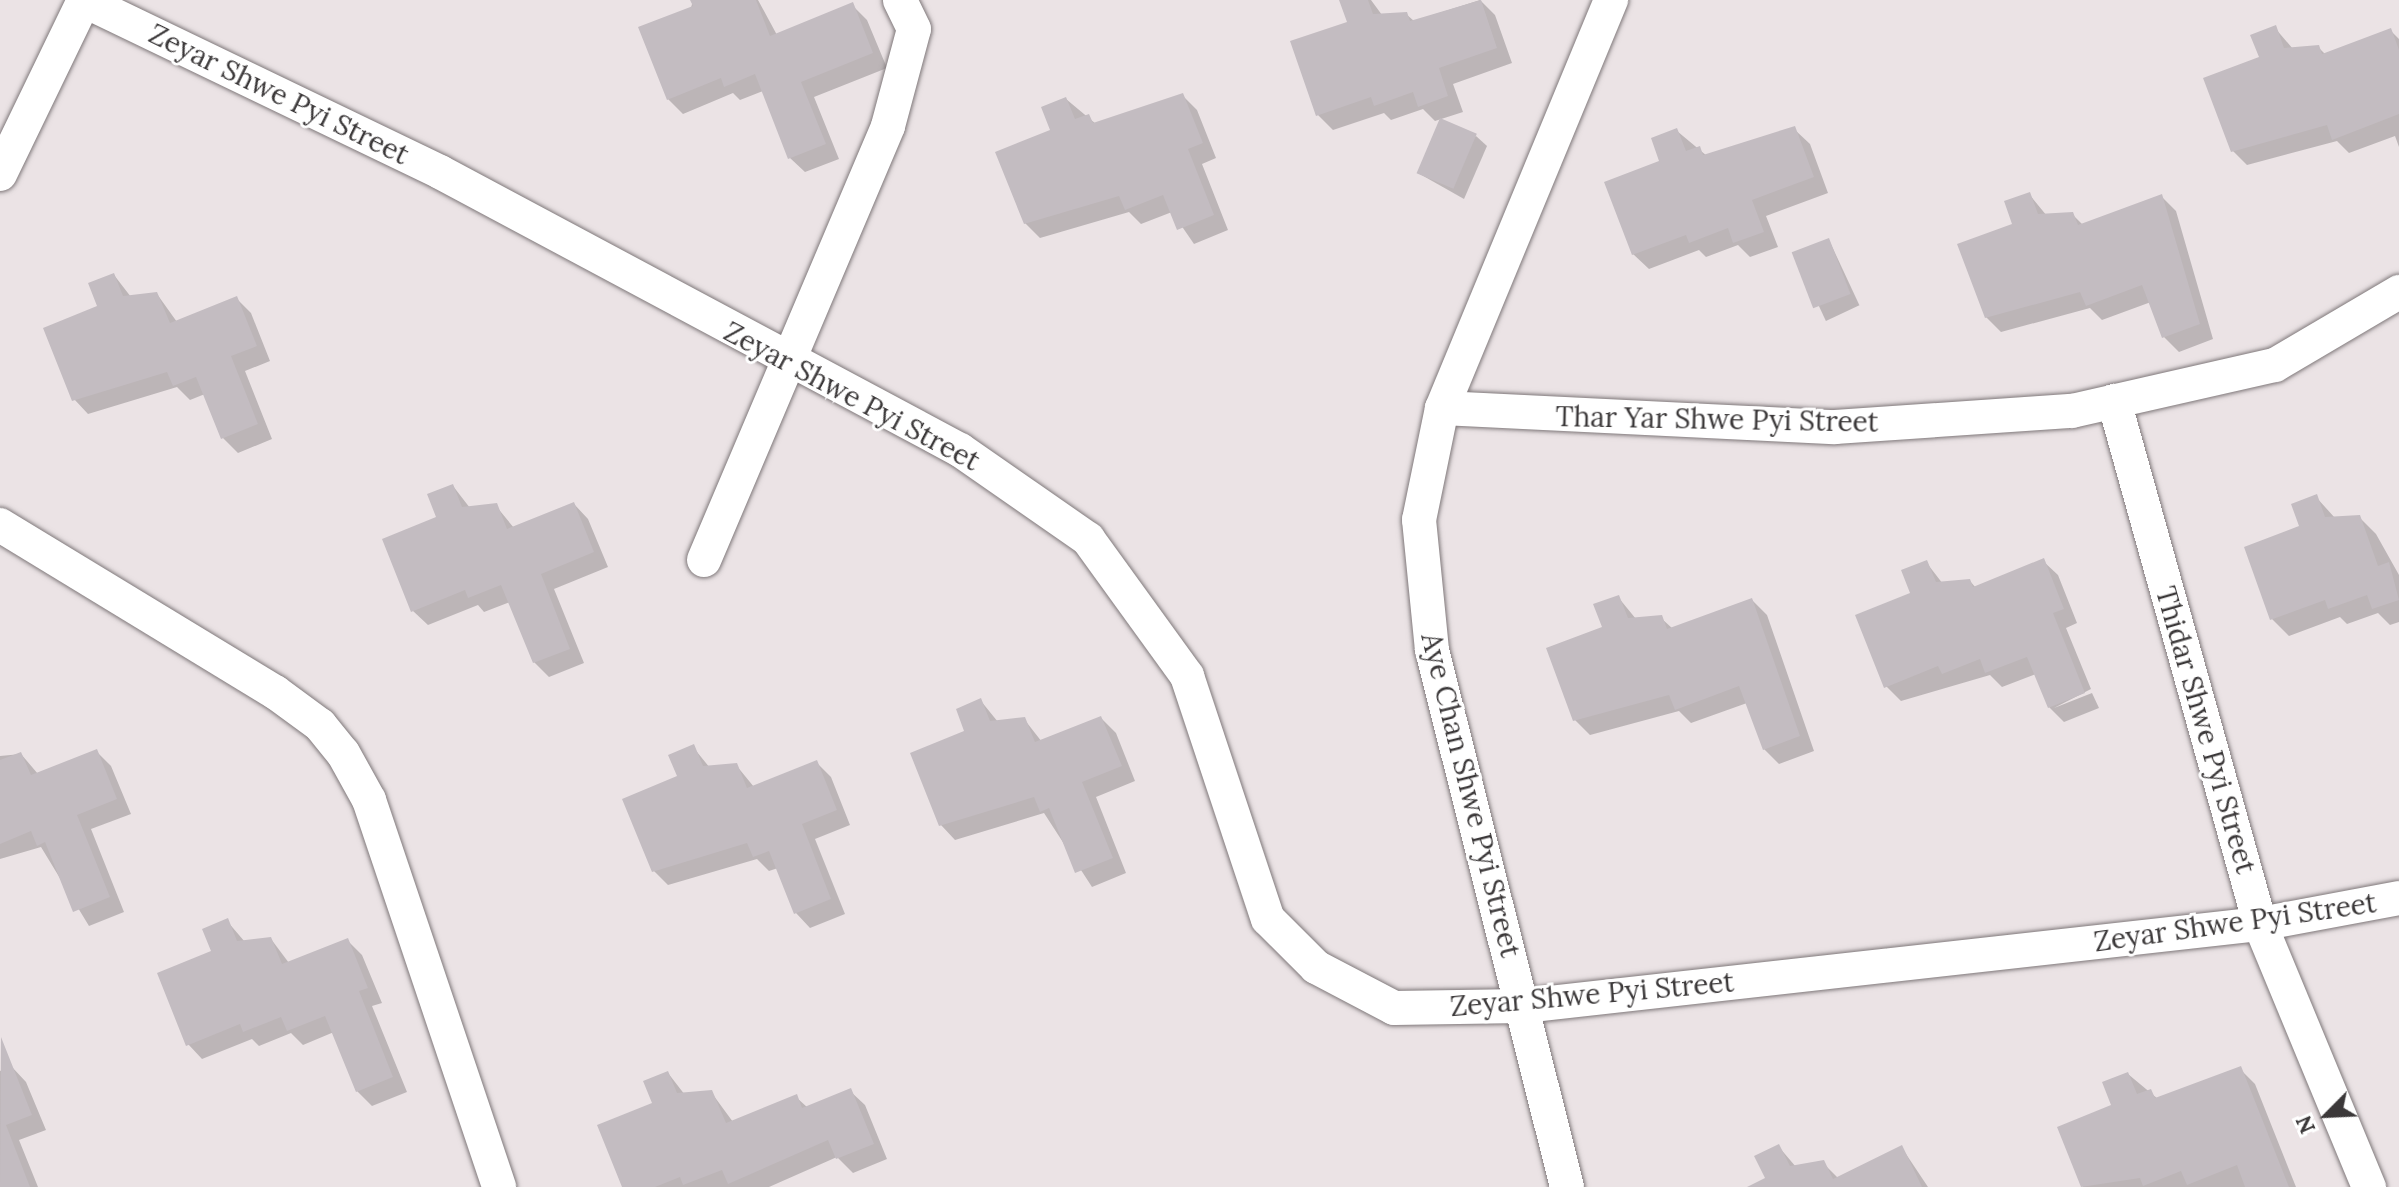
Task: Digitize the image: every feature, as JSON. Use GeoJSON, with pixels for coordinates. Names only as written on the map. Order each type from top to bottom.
{"type":"FeatureCollection","features":[{"type":"Feature","properties":{"kind":"street","name":"Aye Chan Shwe Pyi Street"},"geometry":{"type":"LineString","coordinates":[[1567,1187],[1432,650],[1419,520],[1442,408],[1611,0]]}},
{"type":"Feature","properties":{"kind":"street"},"geometry":{"type":"LineString","coordinates":[[0,174],[86,1]]}},
{"type":"Feature","properties":{"kind":"street","name":"Zeyar Shwe Pyi Street"},"geometry":{"type":"LineString","coordinates":[[86,1],[440,172],[788,361],[960,450],[1088,539],[1187,676],[1268,919],[1316,967],[1394,1008],[1523,1006],[2260,924],[2399,898]]}},
{"type":"Feature","properties":{"kind":"street"},"geometry":{"type":"LineString","coordinates":[[704,560],[888,126],[914,10]]}},
{"type":"Feature","properties":{"kind":"street","name":"Thar Yar Shwe Pyi Street"},"geometry":{"type":"LineString","coordinates":[[1442,408],[1835,427],[2072,411],[2275,365],[2399,292]]}},
{"type":"Feature","properties":{"kind":"street","name":"Thidar Shwe Pyi Street"},"geometry":{"type":"LineString","coordinates":[[2114,401],[2260,924],[2369,1187]]}},
{"type":"Feature","properties":{"kind":"street"},"geometry":{"type":"LineString","coordinates":[[0,525],[275,692],[320,725],[343,753],[369,800],[499,1187]]}},
{"type":"Feature","properties":{"kind":"building"},"geometry":{"type":"Polygon","coordinates":[[[690,0],[756,0],[770,36],[853,2],[873,53],[801,82],[826,144],[788,159],[755,74],[724,87],[721,78],[667,100],[638,27],[693,6],[690,0]]]}},
{"type":"Feature","properties":{"kind":"building"},"geometry":{"type":"Polygon","coordinates":[[[1339,0],[1368,0],[1373,14],[1407,12],[1410,21],[1481,0],[1497,48],[1439,68],[1448,96],[1418,107],[1413,92],[1374,106],[1371,97],[1316,116],[1290,41],[1347,22],[1339,0]]]}},
{"type":"Feature","properties":{"kind":"building"},"geometry":{"type":"Polygon","coordinates":[[[2276,25],[2284,48],[2319,45],[2322,54],[2391,28],[2399,50],[2399,114],[2332,140],[2327,125],[2231,152],[2203,78],[2259,57],[2250,35],[2276,25]]]}},
{"type":"Feature","properties":{"kind":"building"},"geometry":{"type":"Polygon","coordinates":[[[1183,93],[1203,143],[1188,149],[1214,215],[1177,230],[1163,195],[1125,210],[1119,196],[1024,224],[995,152],[1050,130],[1041,107],[1066,97],[1075,119],[1089,114],[1093,123],[1183,93]]]}},
{"type":"Feature","properties":{"kind":"building"},"geometry":{"type":"Polygon","coordinates":[[[1440,118],[1477,134],[1453,189],[1417,173],[1440,118]]]}},
{"type":"Feature","properties":{"kind":"building"},"geometry":{"type":"Polygon","coordinates":[[[1795,126],[1814,177],[1752,200],[1764,232],[1733,243],[1728,228],[1689,243],[1686,235],[1632,255],[1604,182],[1659,161],[1651,138],[1677,128],[1686,151],[1700,146],[1703,155],[1795,126]]]}},
{"type":"Feature","properties":{"kind":"building"},"geometry":{"type":"Polygon","coordinates":[[[2030,192],[2038,214],[2073,212],[2078,225],[2162,194],[2200,324],[2162,338],[2142,285],[2086,306],[2080,292],[1985,318],[1957,244],[2012,224],[2004,201],[2030,192]]]}},
{"type":"Feature","properties":{"kind":"building"},"geometry":{"type":"Polygon","coordinates":[[[1829,238],[1851,294],[1813,308],[1792,252],[1829,238]]]}},
{"type":"Feature","properties":{"kind":"building"},"geometry":{"type":"Polygon","coordinates":[[[114,273],[123,296],[157,292],[170,323],[237,296],[257,346],[231,356],[258,424],[221,439],[196,377],[173,386],[167,372],[72,401],[43,328],[97,306],[88,283],[114,273]]]}},
{"type":"Feature","properties":{"kind":"building"},"geometry":{"type":"Polygon","coordinates":[[[453,484],[462,507],[497,503],[507,529],[574,502],[594,552],[541,574],[570,649],[533,663],[501,585],[468,598],[465,590],[411,612],[382,539],[436,517],[427,494],[453,484]]]}},
{"type":"Feature","properties":{"kind":"building"},"geometry":{"type":"Polygon","coordinates":[[[2317,494],[2325,517],[2360,515],[2378,566],[2389,562],[2399,600],[2372,609],[2367,595],[2328,609],[2325,600],[2270,620],[2244,547],[2299,526],[2291,504],[2317,494]]]}},
{"type":"Feature","properties":{"kind":"building"},"geometry":{"type":"Polygon","coordinates":[[[2044,558],[2064,609],[2053,613],[2085,693],[2048,708],[2027,657],[1985,673],[1980,659],[1942,674],[1938,666],[1884,688],[1855,615],[1910,593],[1901,570],[1927,560],[1936,582],[1970,579],[1973,587],[2044,558]]]}},
{"type":"Feature","properties":{"kind":"building"},"geometry":{"type":"Polygon","coordinates":[[[1619,595],[1628,618],[1662,615],[1667,629],[1752,598],[1800,736],[1763,750],[1739,686],[1675,710],[1669,695],[1573,721],[1546,648],[1602,627],[1593,604],[1619,595]]]}},
{"type":"Feature","properties":{"kind":"building"},"geometry":{"type":"Polygon","coordinates":[[[981,698],[990,721],[1025,717],[1035,742],[1101,716],[1122,766],[1082,782],[1113,858],[1075,873],[1049,808],[1040,812],[1034,797],[939,826],[910,753],[964,731],[956,709],[981,698]]]}},
{"type":"Feature","properties":{"kind":"building"},"geometry":{"type":"Polygon","coordinates":[[[694,744],[703,766],[737,763],[747,788],[817,760],[837,810],[802,824],[831,899],[794,914],[769,851],[753,857],[747,843],[652,872],[622,799],[677,776],[668,755],[694,744]]]}},
{"type":"Feature","properties":{"kind":"building"},"geometry":{"type":"Polygon","coordinates":[[[97,749],[117,799],[77,815],[110,897],[73,912],[45,842],[37,846],[31,831],[0,844],[0,760],[21,752],[31,775],[97,749]]]}},
{"type":"Feature","properties":{"kind":"building"},"geometry":{"type":"Polygon","coordinates":[[[228,918],[237,941],[271,937],[282,964],[348,938],[368,988],[359,991],[393,1077],[356,1092],[325,1016],[287,1031],[281,1017],[243,1032],[240,1024],[186,1046],[157,973],[211,951],[202,929],[228,918]]]}},
{"type":"Feature","properties":{"kind":"building"},"geometry":{"type":"Polygon","coordinates":[[[1,1037],[32,1115],[6,1125],[30,1187],[0,1187],[1,1037]]]}},
{"type":"Feature","properties":{"kind":"building"},"geometry":{"type":"Polygon","coordinates":[[[2241,1066],[2289,1187],[2245,1187],[2237,1165],[2187,1185],[2181,1171],[2143,1186],[2140,1178],[2081,1187],[2057,1127],[2111,1105],[2102,1082],[2128,1072],[2137,1094],[2151,1089],[2155,1098],[2241,1066]]]}},
{"type":"Feature","properties":{"kind":"building"},"geometry":{"type":"Polygon","coordinates":[[[668,1071],[677,1093],[712,1090],[726,1123],[797,1094],[802,1108],[851,1088],[874,1144],[836,1159],[828,1140],[728,1184],[722,1170],[683,1185],[680,1177],[655,1187],[622,1187],[597,1125],[652,1103],[643,1081],[668,1071]]]}},
{"type":"Feature","properties":{"kind":"building"},"geometry":{"type":"Polygon","coordinates":[[[1779,1144],[1790,1166],[1824,1160],[1833,1179],[1902,1145],[1922,1187],[1747,1187],[1765,1178],[1754,1156],[1779,1144]]]}}]}
